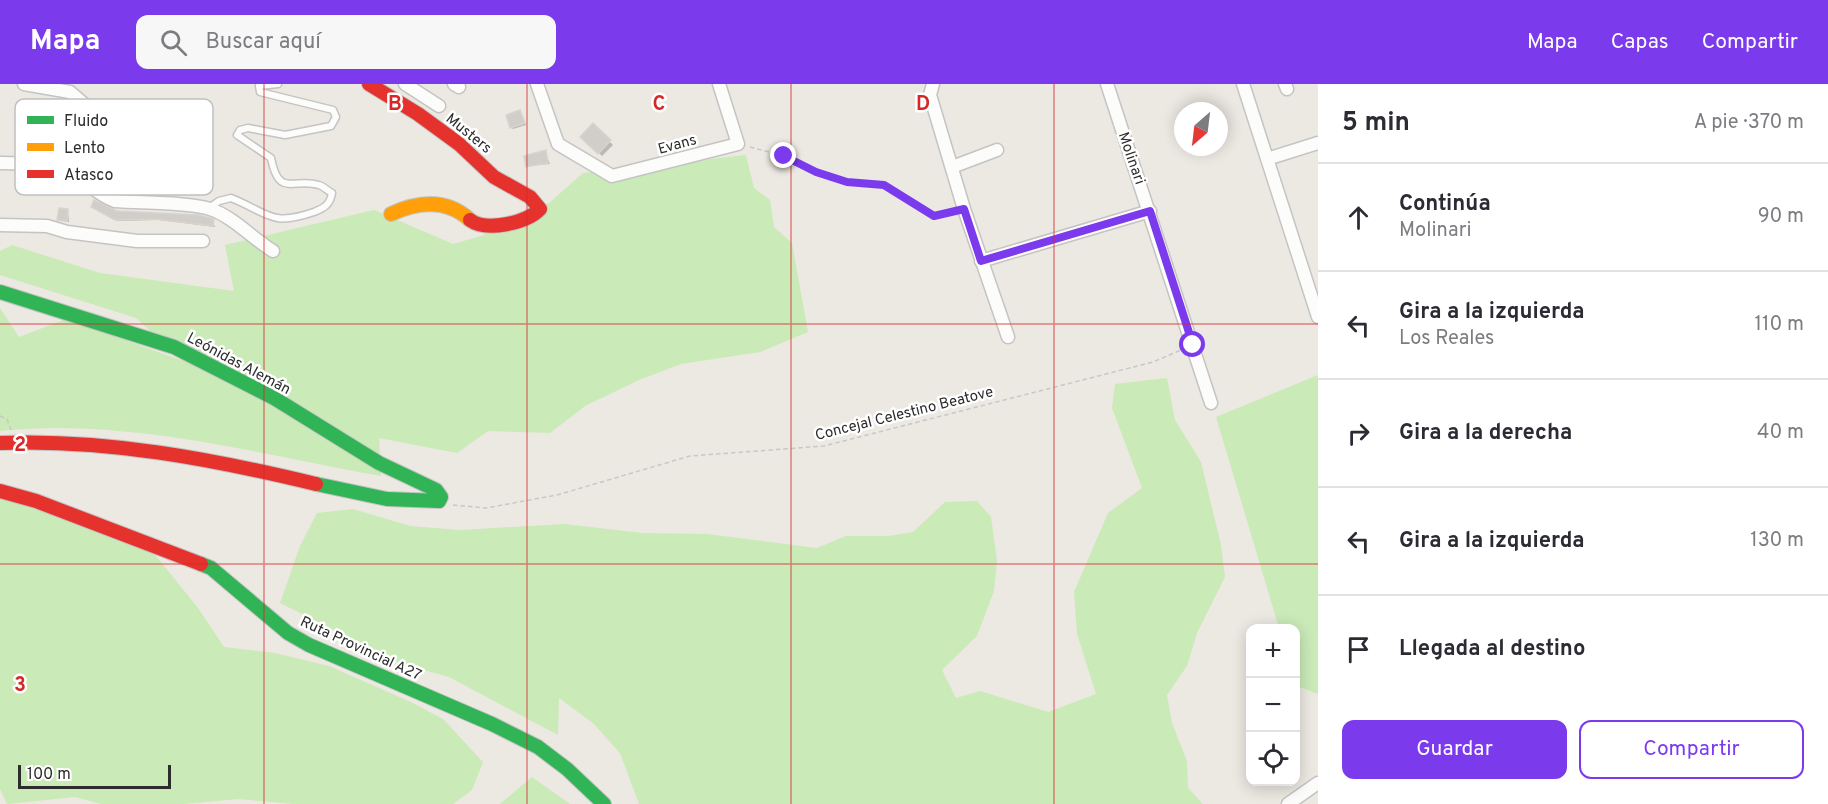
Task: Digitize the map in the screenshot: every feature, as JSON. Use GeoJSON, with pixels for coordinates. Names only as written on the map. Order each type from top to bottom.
{"type":"FeatureCollection","features":[{"type":"Feature","properties":{"kind":"street"},"geometry":{"type":"LineString","coordinates":[[24,84],[70,92],[78,99]]}},
{"type":"Feature","properties":{"kind":"street","name":"Musters"},"geometry":{"type":"LineString","coordinates":[[369,84],[459,144],[494,177],[538,203],[538,214],[531,218],[488,225],[478,225],[457,208],[446,205],[404,207],[391,214]]}},
{"type":"Feature","properties":{"kind":"street"},"geometry":{"type":"LineString","coordinates":[[405,84],[439,105]]}},
{"type":"Feature","properties":{"kind":"street","name":"Evans"},"geometry":{"type":"LineString","coordinates":[[537,84],[558,144],[565,151],[612,176],[738,144]]}},
{"type":"Feature","properties":{"kind":"street"},"geometry":{"type":"LineString","coordinates":[[719,84],[738,144]]}},
{"type":"Feature","properties":{"kind":"street"},"geometry":{"type":"LineString","coordinates":[[933,84],[930,95],[964,209],[1008,337]]}},
{"type":"Feature","properties":{"kind":"street","name":"Molinari"},"geometry":{"type":"LineString","coordinates":[[1107,84],[1150,211],[1210,403]]}},
{"type":"Feature","properties":{"kind":"street"},"geometry":{"type":"LineString","coordinates":[[1243,84],[1318,317]]}},
{"type":"Feature","properties":{"kind":"street"},"geometry":{"type":"LineString","coordinates":[[1267,159],[1318,143]]}},
{"type":"Feature","properties":{"kind":"street"},"geometry":{"type":"LineString","coordinates":[[952,167],[997,150]]}},
{"type":"Feature","properties":{"kind":"street"},"geometry":{"type":"LineString","coordinates":[[100,195],[116,201],[209,209],[225,217],[273,250]]}},
{"type":"Feature","properties":{"kind":"street"},"geometry":{"type":"LineString","coordinates":[[981,261],[1150,211]]}},
{"type":"Feature","properties":{"kind":"street"},"geometry":{"type":"LineString","coordinates":[[0,225],[47,226],[67,232],[137,241],[203,241]]}},
{"type":"Feature","properties":{"kind":"street","name":"Leónidas Alemán"},"geometry":{"type":"LineString","coordinates":[[0,292],[174,347],[225,371],[370,458],[436,490],[441,497],[439,501]]}},
{"type":"Feature","properties":{"kind":"street"},"geometry":{"type":"LineString","coordinates":[[0,443],[48,439],[111,444],[378,497],[439,501]]}},
{"type":"Feature","properties":{"kind":"street","name":"Ruta Provincial A27"},"geometry":{"type":"LineString","coordinates":[[0,491],[36,501],[211,568],[288,633],[309,645],[492,724],[538,747],[567,769],[604,804]]}},
{"type":"Feature","properties":{"kind":"street"},"geometry":{"type":"LineString","coordinates":[[1288,804],[1318,783]]}},
{"type":"Feature","properties":{"kind":"lane"},"geometry":{"type":"LineString","coordinates":[[209,209],[219,201],[231,198],[261,214],[278,219],[293,219],[323,208],[330,201],[332,194],[320,185],[292,185],[281,181],[274,172],[271,158],[237,135],[240,130],[248,128],[285,135],[331,126],[336,117],[333,110],[260,92],[260,86],[278,84]]}},
{"type":"Feature","properties":{"kind":"path"},"geometry":{"type":"LineString","coordinates":[[738,144],[784,156],[816,172],[847,182],[884,185],[934,216],[964,209]]}},
{"type":"Feature","properties":{"kind":"path","name":"Concejal Celestino Beatove"},"geometry":{"type":"LineString","coordinates":[[439,501],[462,507],[486,508],[557,495],[690,456],[824,446],[1153,362],[1193,345]]}},
{"type":"Feature","properties":{"kind":"path"},"geometry":{"type":"LineString","coordinates":[[0,416],[7,419],[16,441]]}},
{"type":"Feature","properties":{"kind":"green space"},"geometry":{"type":"Polygon","coordinates":[[[746,155],[754,188],[770,200],[774,227],[792,243],[808,332],[760,352],[681,364],[639,380],[585,406],[550,433],[488,431],[457,453],[379,438],[381,476],[239,448],[143,433],[47,428],[0,431],[0,308],[19,337],[66,319],[183,361],[136,318],[0,275],[0,251],[12,245],[100,273],[234,291],[225,245],[374,210],[453,244],[481,236],[549,203],[583,173],[746,155]]]}},
{"type":"Feature","properties":{"kind":"green space"},"geometry":{"type":"Polygon","coordinates":[[[1318,375],[1318,694],[1300,687],[1300,624],[1278,624],[1216,417],[1318,375]]]}},
{"type":"Feature","properties":{"kind":"green space"},"geometry":{"type":"Polygon","coordinates":[[[1167,378],[1175,420],[1201,462],[1221,545],[1225,577],[1197,633],[1187,666],[1167,695],[1172,723],[1187,761],[1188,788],[1203,804],[639,804],[620,753],[594,724],[559,698],[558,735],[449,677],[402,664],[280,603],[300,546],[317,513],[353,509],[410,526],[460,530],[564,524],[643,533],[707,534],[817,548],[846,536],[889,536],[913,532],[945,502],[977,501],[991,517],[997,561],[994,591],[977,636],[942,670],[956,698],[980,691],[1048,712],[1096,694],[1077,634],[1074,592],[1108,513],[1142,488],[1112,408],[1115,384],[1167,378]]]}},
{"type":"Feature","properties":{"kind":"green space"},"geometry":{"type":"Polygon","coordinates":[[[0,497],[13,499],[152,551],[198,608],[224,647],[275,653],[329,666],[411,702],[443,719],[483,762],[472,790],[453,804],[294,804],[238,799],[184,804],[101,804],[75,797],[7,804],[0,789],[0,497]]]}},
{"type":"Feature","properties":{"kind":"green space"},"geometry":{"type":"Polygon","coordinates":[[[532,777],[570,804],[500,804],[532,777]]]}},
{"type":"Feature","properties":{"kind":"building"},"geometry":{"type":"Polygon","coordinates":[[[520,110],[525,123],[510,128],[506,115],[520,110]]]}},
{"type":"Feature","properties":{"kind":"building"},"geometry":{"type":"Polygon","coordinates":[[[593,123],[611,140],[598,154],[580,137],[593,123]]]}},
{"type":"Feature","properties":{"kind":"building"},"geometry":{"type":"Polygon","coordinates":[[[546,150],[548,163],[526,167],[524,156],[546,150]]]}},
{"type":"Feature","properties":{"kind":"building"},"geometry":{"type":"Polygon","coordinates":[[[94,200],[117,211],[199,215],[214,219],[213,226],[156,219],[115,220],[91,207],[94,200]]]}},
{"type":"Feature","properties":{"kind":"building"},"geometry":{"type":"Polygon","coordinates":[[[59,208],[68,209],[67,221],[57,220],[59,208]]]}},
{"type":"Feature","properties":{"kind":"traffic: fast"},"geometry":{"type":"LineString","coordinates":[[0,292],[174,347],[274,398],[379,463],[436,490],[441,497],[439,501],[387,499],[316,484]]}},
{"type":"Feature","properties":{"kind":"traffic: fast"},"geometry":{"type":"LineString","coordinates":[[201,564],[211,568],[288,633],[309,645],[492,724],[538,747],[567,769],[604,804]]}},
{"type":"Feature","properties":{"kind":"traffic: slow"},"geometry":{"type":"LineString","coordinates":[[391,214],[412,206],[432,204],[452,208],[470,220]]}},
{"type":"Feature","properties":{"kind":"traffic: jam"},"geometry":{"type":"LineString","coordinates":[[369,84],[418,114],[459,144],[494,177],[530,197],[540,209],[526,218],[506,224],[486,225],[470,220]]}},
{"type":"Feature","properties":{"kind":"traffic: jam"},"geometry":{"type":"LineString","coordinates":[[0,443],[80,444],[159,453],[238,466],[316,484]]}},
{"type":"Feature","properties":{"kind":"traffic: jam"},"geometry":{"type":"LineString","coordinates":[[0,491],[36,501],[201,564]]}},
{"type":"Feature","properties":{"kind":"route"},"geometry":{"type":"LineString","coordinates":[[784,156],[816,172],[847,182],[884,185],[934,216],[964,209],[981,261],[1150,211],[1193,345]]}}]}
